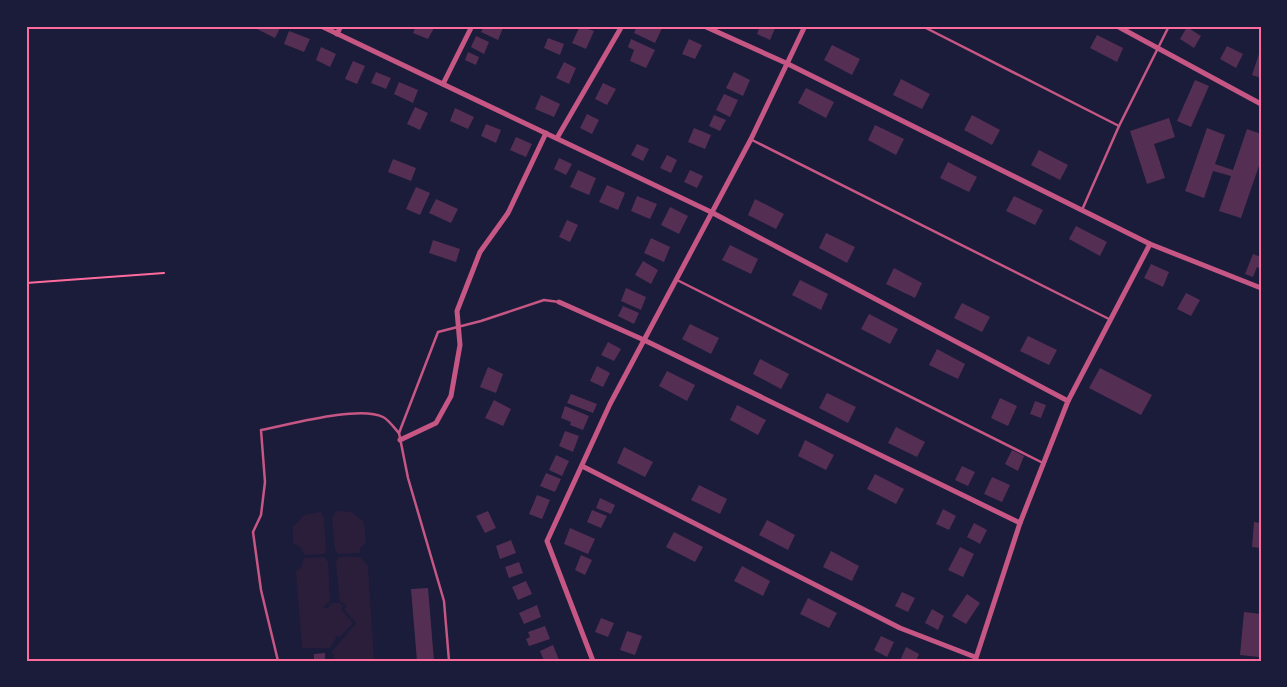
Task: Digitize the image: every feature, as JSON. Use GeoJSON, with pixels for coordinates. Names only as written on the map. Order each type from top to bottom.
{"type":"FeatureCollection","features":[{"type":"Feature","properties":{"kind":"street"},"geometry":{"type":"LineString","coordinates":[[321,26],[711,212],[1068,401]]}},
{"type":"Feature","properties":{"kind":"street"},"geometry":{"type":"LineString","coordinates":[[337,34],[341,26]]}},
{"type":"Feature","properties":{"kind":"street"},"geometry":{"type":"LineString","coordinates":[[443,84],[472,26]]}},
{"type":"Feature","properties":{"kind":"street"},"geometry":{"type":"LineString","coordinates":[[557,138],[622,26]]}},
{"type":"Feature","properties":{"kind":"street"},"geometry":{"type":"LineString","coordinates":[[704,26],[786,63],[1150,244],[1261,288]]}},
{"type":"Feature","properties":{"kind":"street"},"geometry":{"type":"LineString","coordinates":[[594,661],[547,541],[610,404],[751,139],[805,26]]}},
{"type":"Feature","properties":{"kind":"street"},"geometry":{"type":"LineString","coordinates":[[1117,26],[1261,104]]}},
{"type":"Feature","properties":{"kind":"street"},"geometry":{"type":"LineString","coordinates":[[400,440],[436,423],[451,396],[460,345],[460,327],[457,311],[480,252],[508,213],[546,133]]}},
{"type":"Feature","properties":{"kind":"street"},"geometry":{"type":"LineString","coordinates":[[582,466],[900,628],[975,659],[1020,523],[1068,401],[1150,244]]}},
{"type":"Feature","properties":{"kind":"street"},"geometry":{"type":"LineString","coordinates":[[559,302],[644,340],[1020,523]]}},
{"type":"Feature","properties":{"kind":"lane"},"geometry":{"type":"LineString","coordinates":[[922,26],[1119,126]]}},
{"type":"Feature","properties":{"kind":"lane"},"geometry":{"type":"LineString","coordinates":[[1082,210],[1119,126],[1169,26]]}},
{"type":"Feature","properties":{"kind":"lane"},"geometry":{"type":"LineString","coordinates":[[751,139],[1110,320]]}},
{"type":"Feature","properties":{"kind":"lane"},"geometry":{"type":"LineString","coordinates":[[677,280],[1043,463]]}},
{"type":"Feature","properties":{"kind":"lane"},"geometry":{"type":"LineString","coordinates":[[449,661],[444,601],[408,478],[399,433],[438,332],[460,327],[544,300],[559,302]]}},
{"type":"Feature","properties":{"kind":"lane"},"geometry":{"type":"LineString","coordinates":[[278,661],[261,590],[253,532],[261,515],[265,482],[261,430],[340,415],[373,413],[385,418],[399,433]]}},
{"type":"Feature","properties":{"kind":"path"},"geometry":{"type":"LineString","coordinates":[[26,283],[164,273]]}},
{"type":"Feature","properties":{"kind":"shaded area"},"geometry":{"type":"Polygon","coordinates":[[[336,511],[351,512],[364,522],[366,542],[361,547],[359,553],[338,554],[335,549],[332,518],[336,511]]]}},
{"type":"Feature","properties":{"kind":"shaded area"},"geometry":{"type":"Polygon","coordinates":[[[321,512],[324,518],[326,550],[324,554],[304,555],[301,548],[293,543],[293,527],[304,515],[321,512]]]}},
{"type":"Feature","properties":{"kind":"shaded area"},"geometry":{"type":"Polygon","coordinates":[[[324,557],[328,562],[330,601],[323,607],[326,609],[333,603],[340,603],[343,606],[341,609],[353,623],[340,637],[337,636],[330,648],[302,648],[296,571],[301,568],[304,558],[324,557]]]}},
{"type":"Feature","properties":{"kind":"shaded area"},"geometry":{"type":"Polygon","coordinates":[[[338,557],[360,557],[368,566],[374,661],[334,661],[334,653],[331,653],[356,623],[344,609],[347,606],[340,601],[336,562],[338,557]]]}},
{"type":"Feature","properties":{"kind":"building"},"geometry":{"type":"Polygon","coordinates":[[[259,26],[281,26],[275,38],[257,29],[259,26]]]}},
{"type":"Feature","properties":{"kind":"building"},"geometry":{"type":"Polygon","coordinates":[[[416,26],[434,28],[428,39],[413,33],[416,26]]]}},
{"type":"Feature","properties":{"kind":"building"},"geometry":{"type":"Polygon","coordinates":[[[484,26],[499,26],[503,28],[498,40],[481,32],[484,26]]]}},
{"type":"Feature","properties":{"kind":"building"},"geometry":{"type":"Polygon","coordinates":[[[580,26],[594,31],[586,49],[572,43],[580,26]]]}},
{"type":"Feature","properties":{"kind":"building"},"geometry":{"type":"Polygon","coordinates":[[[637,26],[663,26],[655,43],[634,33],[637,26]]]}},
{"type":"Feature","properties":{"kind":"building"},"geometry":{"type":"Polygon","coordinates":[[[760,26],[776,26],[770,40],[757,34],[760,26]]]}},
{"type":"Feature","properties":{"kind":"building"},"geometry":{"type":"Polygon","coordinates":[[[1187,27],[1201,36],[1194,48],[1180,39],[1187,27]]]}},
{"type":"Feature","properties":{"kind":"building"},"geometry":{"type":"Polygon","coordinates":[[[289,31],[310,39],[304,52],[284,44],[289,31]]]}},
{"type":"Feature","properties":{"kind":"building"},"geometry":{"type":"Polygon","coordinates":[[[1097,35],[1123,48],[1117,62],[1090,48],[1097,35]]]}},
{"type":"Feature","properties":{"kind":"building"},"geometry":{"type":"Polygon","coordinates":[[[476,36],[489,42],[484,54],[471,47],[476,36]]]}},
{"type":"Feature","properties":{"kind":"building"},"geometry":{"type":"Polygon","coordinates":[[[548,38],[564,44],[560,55],[544,48],[548,38]]]}},
{"type":"Feature","properties":{"kind":"building"},"geometry":{"type":"Polygon","coordinates":[[[631,39],[655,50],[646,68],[630,61],[634,50],[628,47],[631,39]]]}},
{"type":"Feature","properties":{"kind":"building"},"geometry":{"type":"Polygon","coordinates":[[[689,39],[702,45],[695,59],[682,54],[689,39]]]}},
{"type":"Feature","properties":{"kind":"building"},"geometry":{"type":"Polygon","coordinates":[[[832,45],[860,59],[852,75],[824,60],[832,45]]]}},
{"type":"Feature","properties":{"kind":"building"},"geometry":{"type":"Polygon","coordinates":[[[1227,46],[1243,54],[1236,68],[1220,59],[1227,46]]]}},
{"type":"Feature","properties":{"kind":"building"},"geometry":{"type":"Polygon","coordinates":[[[321,47],[336,54],[330,67],[316,60],[321,47]]]}},
{"type":"Feature","properties":{"kind":"building"},"geometry":{"type":"Polygon","coordinates":[[[468,52],[479,57],[476,65],[465,60],[468,52]]]}},
{"type":"Feature","properties":{"kind":"building"},"geometry":{"type":"Polygon","coordinates":[[[1259,54],[1261,55],[1261,78],[1252,75],[1259,54]]]}},
{"type":"Feature","properties":{"kind":"building"},"geometry":{"type":"Polygon","coordinates":[[[353,61],[365,66],[357,84],[345,79],[353,61]]]}},
{"type":"Feature","properties":{"kind":"building"},"geometry":{"type":"Polygon","coordinates":[[[564,62],[576,68],[569,84],[556,78],[564,62]]]}},
{"type":"Feature","properties":{"kind":"building"},"geometry":{"type":"Polygon","coordinates":[[[376,72],[391,78],[386,89],[371,83],[376,72]]]}},
{"type":"Feature","properties":{"kind":"building"},"geometry":{"type":"Polygon","coordinates":[[[734,72],[750,80],[743,96],[726,88],[734,72]]]}},
{"type":"Feature","properties":{"kind":"building"},"geometry":{"type":"Polygon","coordinates":[[[901,79],[930,94],[922,109],[893,95],[901,79]]]}},
{"type":"Feature","properties":{"kind":"building"},"geometry":{"type":"Polygon","coordinates":[[[1195,80],[1209,86],[1191,127],[1177,121],[1195,80]]]}},
{"type":"Feature","properties":{"kind":"building"},"geometry":{"type":"Polygon","coordinates":[[[399,82],[418,90],[413,103],[394,94],[399,82]]]}},
{"type":"Feature","properties":{"kind":"building"},"geometry":{"type":"Polygon","coordinates":[[[603,83],[616,89],[607,105],[595,99],[603,83]]]}},
{"type":"Feature","properties":{"kind":"building"},"geometry":{"type":"Polygon","coordinates":[[[806,88],[834,102],[826,118],[798,103],[806,88]]]}},
{"type":"Feature","properties":{"kind":"building"},"geometry":{"type":"Polygon","coordinates":[[[724,94],[738,100],[730,117],[716,110],[724,94]]]}},
{"type":"Feature","properties":{"kind":"building"},"geometry":{"type":"Polygon","coordinates":[[[541,95],[560,104],[554,117],[535,109],[541,95]]]}},
{"type":"Feature","properties":{"kind":"building"},"geometry":{"type":"Polygon","coordinates":[[[415,107],[428,113],[420,130],[407,124],[415,107]]]}},
{"type":"Feature","properties":{"kind":"building"},"geometry":{"type":"Polygon","coordinates":[[[455,108],[474,117],[468,129],[450,121],[455,108]]]}},
{"type":"Feature","properties":{"kind":"building"},"geometry":{"type":"Polygon","coordinates":[[[587,114],[599,120],[592,134],[580,128],[587,114]]]}},
{"type":"Feature","properties":{"kind":"building"},"geometry":{"type":"Polygon","coordinates":[[[714,115],[726,120],[720,131],[709,126],[714,115]]]}},
{"type":"Feature","properties":{"kind":"building"},"geometry":{"type":"Polygon","coordinates":[[[972,115],[1000,130],[992,145],[964,130],[972,115]]]}},
{"type":"Feature","properties":{"kind":"building"},"geometry":{"type":"Polygon","coordinates":[[[1169,118],[1175,137],[1154,144],[1165,178],[1147,184],[1130,131],[1169,118]]]}},
{"type":"Feature","properties":{"kind":"building"},"geometry":{"type":"Polygon","coordinates":[[[486,124],[501,130],[496,143],[481,136],[486,124]]]}},
{"type":"Feature","properties":{"kind":"building"},"geometry":{"type":"Polygon","coordinates":[[[875,125],[904,139],[896,155],[868,140],[875,125]]]}},
{"type":"Feature","properties":{"kind":"building"},"geometry":{"type":"Polygon","coordinates":[[[694,128],[711,135],[705,149],[688,142],[694,128]]]}},
{"type":"Feature","properties":{"kind":"building"},"geometry":{"type":"Polygon","coordinates":[[[1207,128],[1225,135],[1215,164],[1233,170],[1247,129],[1261,134],[1261,160],[1241,218],[1219,211],[1231,176],[1213,171],[1204,198],[1185,191],[1207,128]]]}},
{"type":"Feature","properties":{"kind":"building"},"geometry":{"type":"Polygon","coordinates":[[[516,137],[532,144],[526,157],[510,150],[516,137]]]}},
{"type":"Feature","properties":{"kind":"building"},"geometry":{"type":"Polygon","coordinates":[[[637,144],[649,149],[643,161],[631,155],[637,144]]]}},
{"type":"Feature","properties":{"kind":"building"},"geometry":{"type":"Polygon","coordinates":[[[1039,150],[1068,165],[1060,180],[1031,165],[1039,150]]]}},
{"type":"Feature","properties":{"kind":"building"},"geometry":{"type":"Polygon","coordinates":[[[667,155],[677,160],[671,173],[660,168],[667,155]]]}},
{"type":"Feature","properties":{"kind":"building"},"geometry":{"type":"Polygon","coordinates":[[[559,158],[572,164],[566,175],[554,169],[559,158]]]}},
{"type":"Feature","properties":{"kind":"building"},"geometry":{"type":"Polygon","coordinates":[[[393,159],[416,168],[411,181],[388,172],[393,159]]]}},
{"type":"Feature","properties":{"kind":"building"},"geometry":{"type":"Polygon","coordinates":[[[948,162],[977,177],[969,192],[940,178],[948,162]]]}},
{"type":"Feature","properties":{"kind":"building"},"geometry":{"type":"Polygon","coordinates":[[[578,170],[596,178],[589,195],[570,187],[578,170]]]}},
{"type":"Feature","properties":{"kind":"building"},"geometry":{"type":"Polygon","coordinates":[[[690,170],[703,176],[697,188],[684,182],[690,170]]]}},
{"type":"Feature","properties":{"kind":"building"},"geometry":{"type":"Polygon","coordinates":[[[607,185],[625,193],[618,210],[599,202],[607,185]]]}},
{"type":"Feature","properties":{"kind":"building"},"geometry":{"type":"Polygon","coordinates":[[[416,187],[430,193],[420,215],[406,209],[416,187]]]}},
{"type":"Feature","properties":{"kind":"building"},"geometry":{"type":"Polygon","coordinates":[[[637,196],[657,204],[650,219],[631,211],[637,196]]]}},
{"type":"Feature","properties":{"kind":"building"},"geometry":{"type":"Polygon","coordinates":[[[1014,196],[1043,210],[1035,225],[1006,211],[1014,196]]]}},
{"type":"Feature","properties":{"kind":"building"},"geometry":{"type":"Polygon","coordinates":[[[436,199],[458,209],[451,223],[429,213],[436,199]]]}},
{"type":"Feature","properties":{"kind":"building"},"geometry":{"type":"Polygon","coordinates":[[[755,199],[784,214],[776,229],[748,215],[755,199]]]}},
{"type":"Feature","properties":{"kind":"building"},"geometry":{"type":"Polygon","coordinates":[[[670,207],[688,216],[679,234],[661,225],[670,207]]]}},
{"type":"Feature","properties":{"kind":"building"},"geometry":{"type":"Polygon","coordinates":[[[567,220],[578,225],[570,242],[559,237],[567,220]]]}},
{"type":"Feature","properties":{"kind":"building"},"geometry":{"type":"Polygon","coordinates":[[[1076,226],[1107,242],[1100,256],[1069,239],[1076,226]]]}},
{"type":"Feature","properties":{"kind":"building"},"geometry":{"type":"Polygon","coordinates":[[[826,233],[855,247],[847,263],[819,248],[826,233]]]}},
{"type":"Feature","properties":{"kind":"building"},"geometry":{"type":"Polygon","coordinates":[[[651,238],[670,247],[664,262],[644,253],[651,238]]]}},
{"type":"Feature","properties":{"kind":"building"},"geometry":{"type":"Polygon","coordinates":[[[433,240],[460,249],[456,262],[429,253],[433,240]]]}},
{"type":"Feature","properties":{"kind":"building"},"geometry":{"type":"Polygon","coordinates":[[[730,245],[758,259],[751,274],[722,260],[730,245]]]}},
{"type":"Feature","properties":{"kind":"building"},"geometry":{"type":"Polygon","coordinates":[[[1253,254],[1261,257],[1261,269],[1257,267],[1253,277],[1245,274],[1253,254]]]}},
{"type":"Feature","properties":{"kind":"building"},"geometry":{"type":"Polygon","coordinates":[[[643,261],[658,270],[651,284],[635,275],[643,261]]]}},
{"type":"Feature","properties":{"kind":"building"},"geometry":{"type":"Polygon","coordinates":[[[1151,264],[1169,272],[1163,287],[1144,278],[1151,264]]]}},
{"type":"Feature","properties":{"kind":"building"},"geometry":{"type":"Polygon","coordinates":[[[894,268],[922,283],[915,298],[886,284],[894,268]]]}},
{"type":"Feature","properties":{"kind":"building"},"geometry":{"type":"Polygon","coordinates":[[[800,280],[828,294],[821,310],[792,295],[800,280]]]}},
{"type":"Feature","properties":{"kind":"building"},"geometry":{"type":"Polygon","coordinates":[[[626,288],[646,297],[641,310],[621,301],[626,288]]]}},
{"type":"Feature","properties":{"kind":"building"},"geometry":{"type":"Polygon","coordinates":[[[1186,293],[1200,300],[1191,316],[1177,309],[1186,293]]]}},
{"type":"Feature","properties":{"kind":"building"},"geometry":{"type":"Polygon","coordinates":[[[962,303],[990,317],[982,332],[954,318],[962,303]]]}},
{"type":"Feature","properties":{"kind":"building"},"geometry":{"type":"Polygon","coordinates":[[[623,306],[639,313],[634,324],[618,316],[623,306]]]}},
{"type":"Feature","properties":{"kind":"building"},"geometry":{"type":"Polygon","coordinates":[[[869,314],[898,329],[890,344],[861,329],[869,314]]]}},
{"type":"Feature","properties":{"kind":"building"},"geometry":{"type":"Polygon","coordinates":[[[690,324],[719,338],[711,354],[682,339],[690,324]]]}},
{"type":"Feature","properties":{"kind":"building"},"geometry":{"type":"Polygon","coordinates":[[[1028,336],[1057,350],[1049,365],[1020,351],[1028,336]]]}},
{"type":"Feature","properties":{"kind":"building"},"geometry":{"type":"Polygon","coordinates":[[[608,342],[621,349],[614,361],[601,355],[608,342]]]}},
{"type":"Feature","properties":{"kind":"building"},"geometry":{"type":"Polygon","coordinates":[[[937,349],[965,364],[958,379],[929,365],[937,349]]]}},
{"type":"Feature","properties":{"kind":"building"},"geometry":{"type":"Polygon","coordinates":[[[760,359],[789,374],[781,389],[753,374],[760,359]]]}},
{"type":"Feature","properties":{"kind":"building"},"geometry":{"type":"Polygon","coordinates":[[[597,366],[610,373],[603,387],[590,381],[597,366]]]}},
{"type":"Feature","properties":{"kind":"building"},"geometry":{"type":"Polygon","coordinates":[[[488,367],[503,374],[496,393],[480,387],[488,367]]]}},
{"type":"Feature","properties":{"kind":"building"},"geometry":{"type":"Polygon","coordinates":[[[1100,368],[1152,395],[1141,415],[1089,388],[1100,368]]]}},
{"type":"Feature","properties":{"kind":"building"},"geometry":{"type":"Polygon","coordinates":[[[667,371],[695,385],[687,401],[659,386],[667,371]]]}},
{"type":"Feature","properties":{"kind":"building"},"geometry":{"type":"Polygon","coordinates":[[[827,393],[856,407],[848,423],[819,408],[827,393]]]}},
{"type":"Feature","properties":{"kind":"building"},"geometry":{"type":"Polygon","coordinates":[[[571,394],[597,404],[593,413],[567,403],[571,394]]]}},
{"type":"Feature","properties":{"kind":"building"},"geometry":{"type":"Polygon","coordinates":[[[1000,398],[1017,406],[1008,426],[991,418],[1000,398]]]}},
{"type":"Feature","properties":{"kind":"building"},"geometry":{"type":"Polygon","coordinates":[[[494,400],[511,409],[503,426],[485,418],[494,400]]]}},
{"type":"Feature","properties":{"kind":"building"},"geometry":{"type":"Polygon","coordinates":[[[1035,401],[1046,405],[1041,418],[1030,414],[1035,401]]]}},
{"type":"Feature","properties":{"kind":"building"},"geometry":{"type":"Polygon","coordinates":[[[737,405],[766,420],[758,435],[730,420],[737,405]]]}},
{"type":"Feature","properties":{"kind":"building"},"geometry":{"type":"Polygon","coordinates":[[[565,406],[589,416],[583,430],[570,425],[571,422],[561,418],[565,406]]]}},
{"type":"Feature","properties":{"kind":"building"},"geometry":{"type":"Polygon","coordinates":[[[896,427],[925,442],[917,457],[888,443],[896,427]]]}},
{"type":"Feature","properties":{"kind":"building"},"geometry":{"type":"Polygon","coordinates":[[[565,431],[579,436],[573,452],[559,446],[565,431]]]}},
{"type":"Feature","properties":{"kind":"building"},"geometry":{"type":"Polygon","coordinates":[[[805,440],[834,455],[826,470],[798,456],[805,440]]]}},
{"type":"Feature","properties":{"kind":"building"},"geometry":{"type":"Polygon","coordinates":[[[624,447],[653,462],[645,477],[617,463],[624,447]]]}},
{"type":"Feature","properties":{"kind":"building"},"geometry":{"type":"Polygon","coordinates":[[[1012,450],[1024,456],[1018,471],[1005,464],[1012,450]]]}},
{"type":"Feature","properties":{"kind":"building"},"geometry":{"type":"Polygon","coordinates":[[[556,455],[569,461],[562,476],[549,470],[556,455]]]}},
{"type":"Feature","properties":{"kind":"building"},"geometry":{"type":"Polygon","coordinates":[[[962,466],[975,472],[968,486],[955,480],[962,466]]]}},
{"type":"Feature","properties":{"kind":"building"},"geometry":{"type":"Polygon","coordinates":[[[546,473],[561,479],[555,492],[540,486],[546,473]]]}},
{"type":"Feature","properties":{"kind":"building"},"geometry":{"type":"Polygon","coordinates":[[[875,474],[904,489],[896,504],[867,489],[875,474]]]}},
{"type":"Feature","properties":{"kind":"building"},"geometry":{"type":"Polygon","coordinates":[[[992,477],[1010,485],[1002,502],[984,494],[992,477]]]}},
{"type":"Feature","properties":{"kind":"building"},"geometry":{"type":"Polygon","coordinates":[[[699,485],[727,499],[720,514],[691,500],[699,485]]]}},
{"type":"Feature","properties":{"kind":"building"},"geometry":{"type":"Polygon","coordinates":[[[537,495],[550,500],[542,519],[529,514],[537,495]]]}},
{"type":"Feature","properties":{"kind":"building"},"geometry":{"type":"Polygon","coordinates":[[[600,498],[615,505],[611,514],[596,508],[600,498]]]}},
{"type":"Feature","properties":{"kind":"building"},"geometry":{"type":"Polygon","coordinates":[[[943,509],[956,516],[949,530],[936,524],[943,509]]]}},
{"type":"Feature","properties":{"kind":"building"},"geometry":{"type":"Polygon","coordinates":[[[592,510],[607,516],[601,528],[587,522],[592,510]]]}},
{"type":"Feature","properties":{"kind":"building"},"geometry":{"type":"Polygon","coordinates":[[[488,511],[496,528],[485,533],[476,516],[488,511]]]}},
{"type":"Feature","properties":{"kind":"building"},"geometry":{"type":"Polygon","coordinates":[[[767,520],[795,535],[788,550],[759,535],[767,520]]]}},
{"type":"Feature","properties":{"kind":"building"},"geometry":{"type":"Polygon","coordinates":[[[1254,522],[1261,523],[1261,548],[1252,547],[1254,522]]]}},
{"type":"Feature","properties":{"kind":"building"},"geometry":{"type":"Polygon","coordinates":[[[974,523],[987,530],[980,544],[967,537],[974,523]]]}},
{"type":"Feature","properties":{"kind":"building"},"geometry":{"type":"Polygon","coordinates":[[[570,528],[595,539],[588,554],[564,544],[570,528]]]}},
{"type":"Feature","properties":{"kind":"building"},"geometry":{"type":"Polygon","coordinates":[[[674,532],[703,547],[695,562],[666,547],[674,532]]]}},
{"type":"Feature","properties":{"kind":"building"},"geometry":{"type":"Polygon","coordinates":[[[511,540],[516,553],[500,559],[496,546],[511,540]]]}},
{"type":"Feature","properties":{"kind":"building"},"geometry":{"type":"Polygon","coordinates":[[[960,547],[974,554],[963,577],[948,570],[960,547]]]}},
{"type":"Feature","properties":{"kind":"building"},"geometry":{"type":"Polygon","coordinates":[[[831,551],[859,566],[852,581],[823,567],[831,551]]]}},
{"type":"Feature","properties":{"kind":"building"},"geometry":{"type":"Polygon","coordinates":[[[581,555],[592,560],[585,575],[575,570],[581,555]]]}},
{"type":"Feature","properties":{"kind":"building"},"geometry":{"type":"Polygon","coordinates":[[[519,562],[523,573],[509,578],[505,567],[519,562]]]}},
{"type":"Feature","properties":{"kind":"building"},"geometry":{"type":"Polygon","coordinates":[[[742,566],[770,581],[763,596],[734,581],[742,566]]]}},
{"type":"Feature","properties":{"kind":"building"},"geometry":{"type":"Polygon","coordinates":[[[526,581],[532,594],[518,600],[512,587],[526,581]]]}},
{"type":"Feature","properties":{"kind":"building"},"geometry":{"type":"Polygon","coordinates":[[[428,588],[434,661],[417,661],[411,589],[428,588]]]}},
{"type":"Feature","properties":{"kind":"building"},"geometry":{"type":"Polygon","coordinates":[[[902,592],[915,598],[908,612],[895,606],[902,592]]]}},
{"type":"Feature","properties":{"kind":"building"},"geometry":{"type":"Polygon","coordinates":[[[967,594],[980,603],[966,624],[952,616],[967,594]]]}},
{"type":"Feature","properties":{"kind":"building"},"geometry":{"type":"Polygon","coordinates":[[[808,598],[837,613],[829,628],[800,614],[808,598]]]}},
{"type":"Feature","properties":{"kind":"building"},"geometry":{"type":"Polygon","coordinates":[[[537,605],[541,617],[524,624],[519,613],[537,605]]]}},
{"type":"Feature","properties":{"kind":"building"},"geometry":{"type":"Polygon","coordinates":[[[932,609],[944,616],[938,630],[925,623],[932,609]]]}},
{"type":"Feature","properties":{"kind":"building"},"geometry":{"type":"Polygon","coordinates":[[[1244,612],[1261,614],[1259,657],[1240,655],[1244,612]]]}},
{"type":"Feature","properties":{"kind":"building"},"geometry":{"type":"Polygon","coordinates":[[[601,618],[614,623],[608,637],[595,632],[601,618]]]}},
{"type":"Feature","properties":{"kind":"building"},"geometry":{"type":"Polygon","coordinates":[[[545,626],[550,639],[529,646],[526,639],[530,637],[528,632],[545,626]]]}},
{"type":"Feature","properties":{"kind":"building"},"geometry":{"type":"Polygon","coordinates":[[[627,631],[642,636],[635,655],[620,650],[627,631]]]}},
{"type":"Feature","properties":{"kind":"building"},"geometry":{"type":"Polygon","coordinates":[[[881,636],[894,642],[887,657],[874,650],[881,636]]]}},
{"type":"Feature","properties":{"kind":"building"},"geometry":{"type":"Polygon","coordinates":[[[553,645],[559,660],[544,661],[540,651],[553,645]]]}},
{"type":"Feature","properties":{"kind":"building"},"geometry":{"type":"Polygon","coordinates":[[[906,647],[919,654],[916,661],[900,661],[906,647]]]}},
{"type":"Feature","properties":{"kind":"building"},"geometry":{"type":"Polygon","coordinates":[[[325,653],[325,661],[314,661],[314,654],[325,653]]]}}]}
